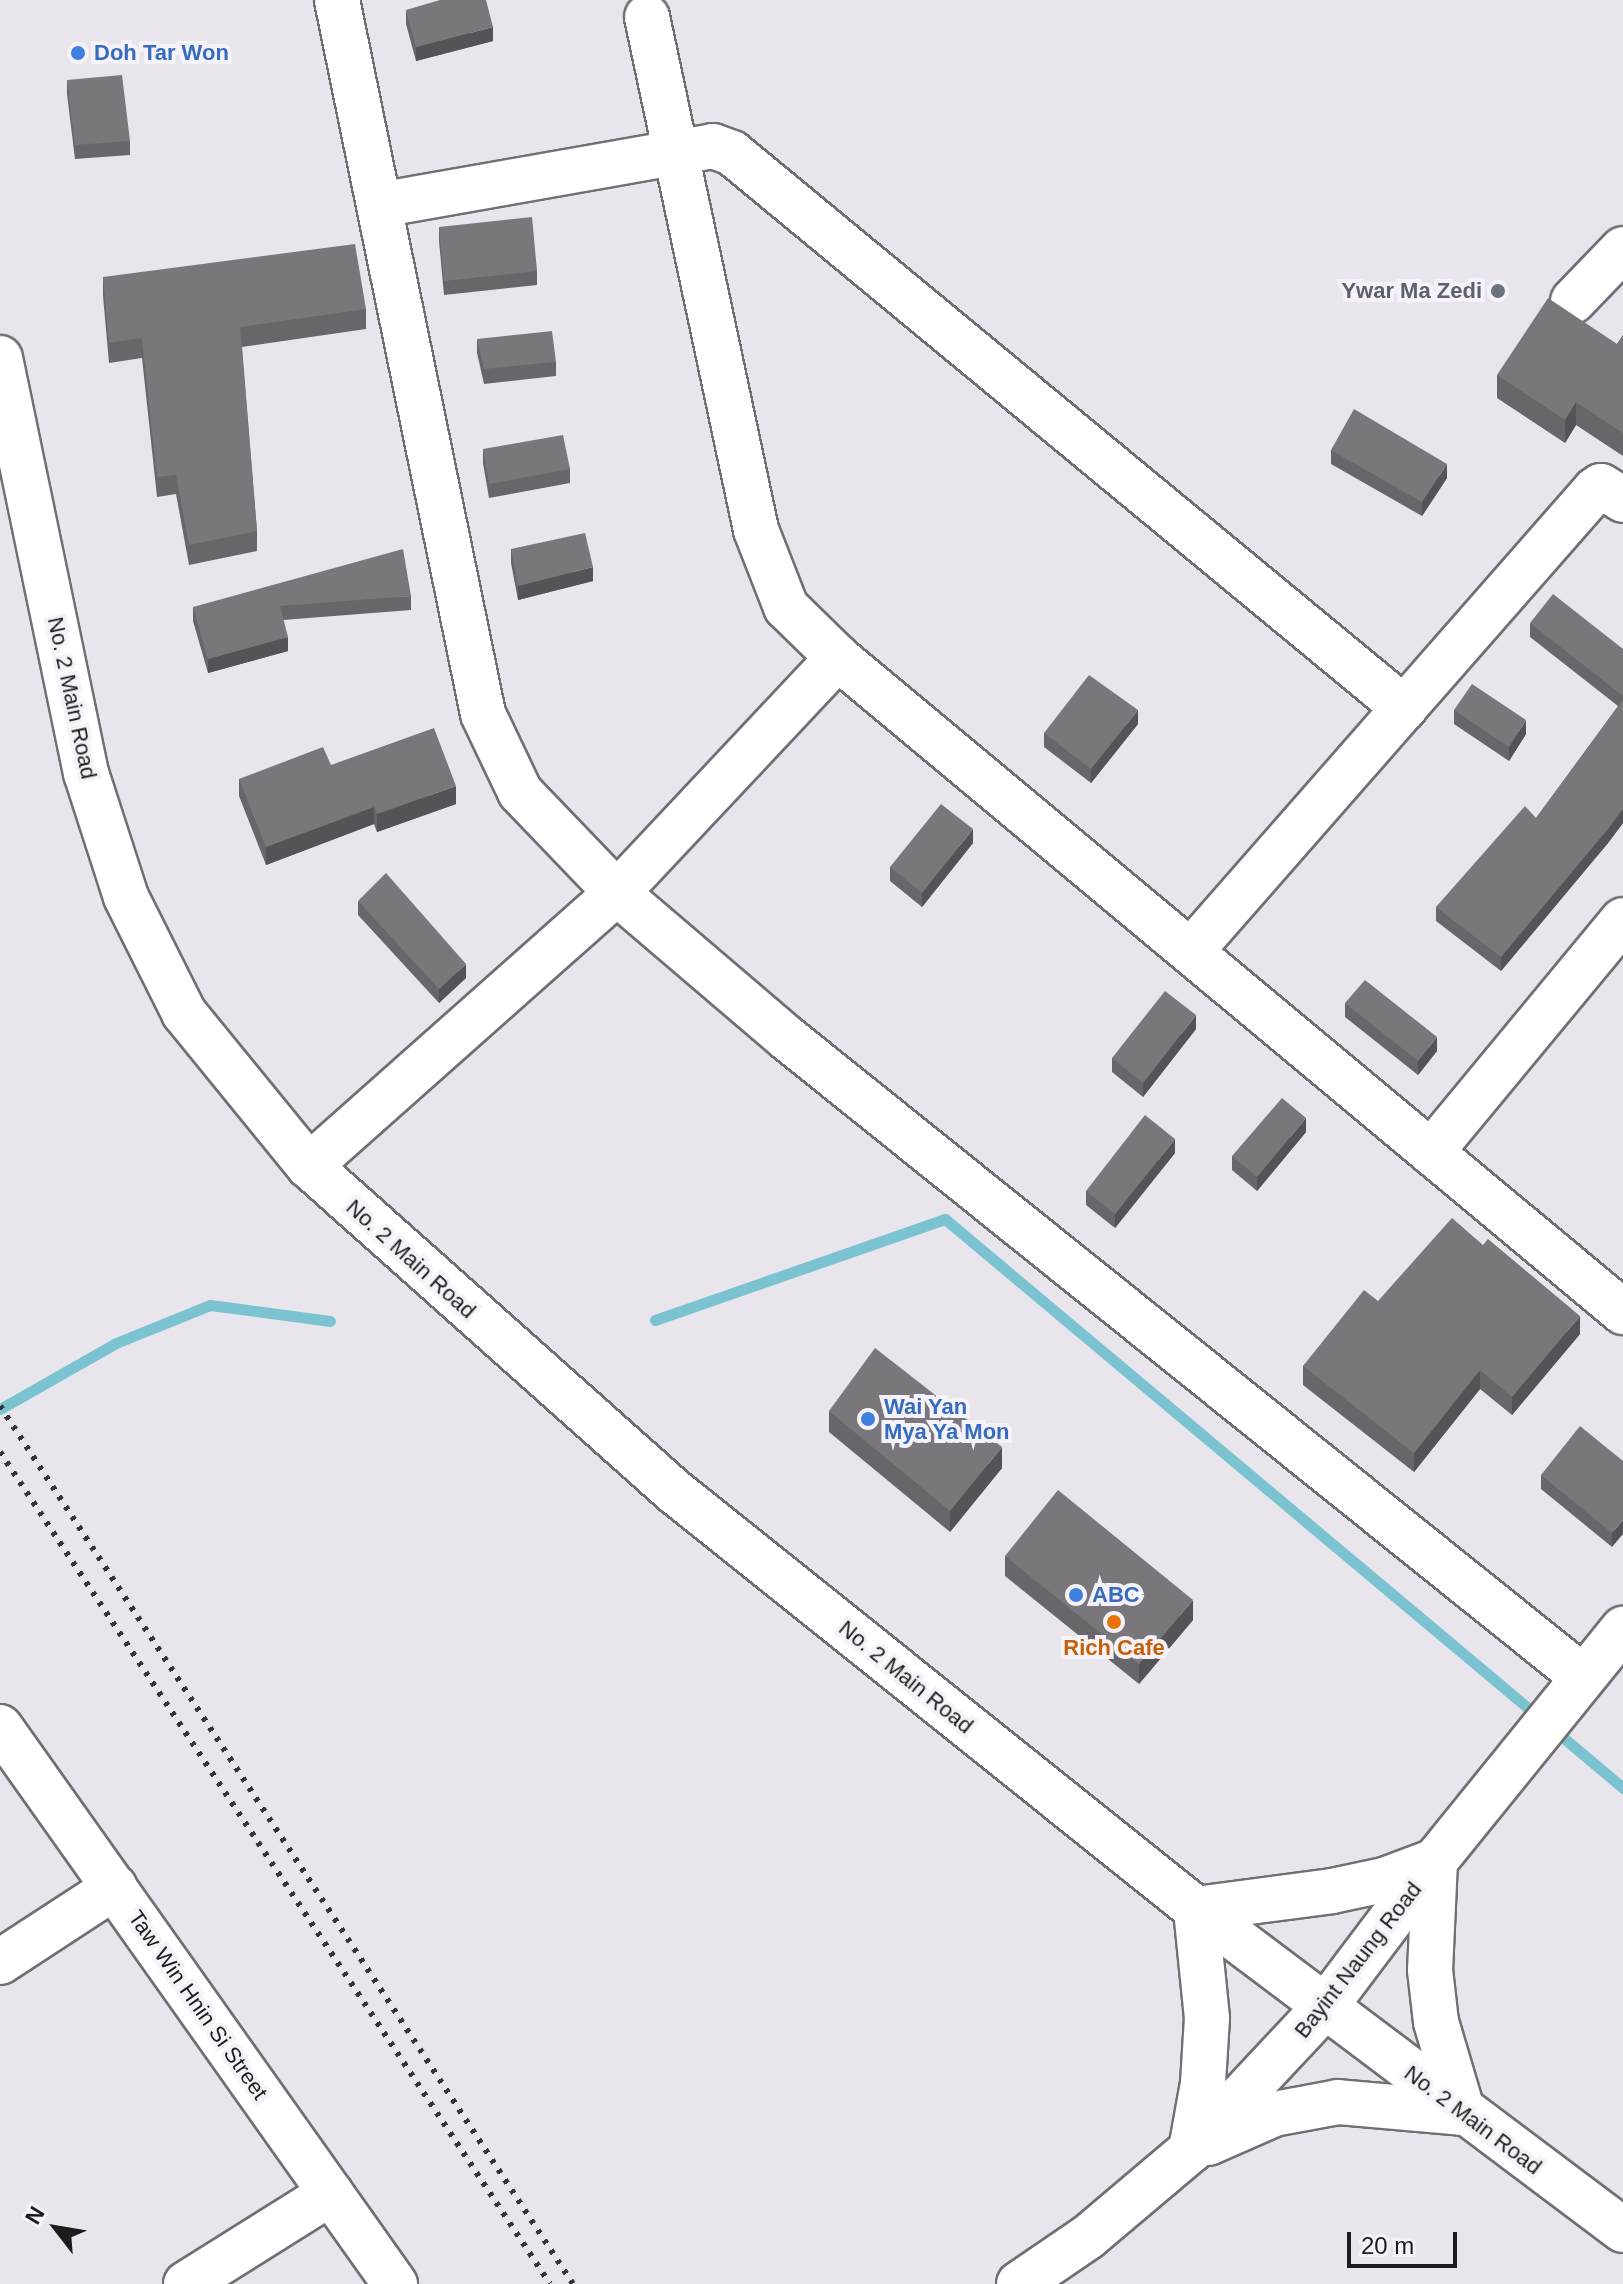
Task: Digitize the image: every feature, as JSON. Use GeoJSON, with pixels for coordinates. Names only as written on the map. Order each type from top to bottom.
{"type":"FeatureCollection","features":[{"type":"Feature","properties":{"kind":"street"},"geometry":{"type":"LineString","coordinates":[[337,0],[483,714],[520,792],[617,893],[788,1039],[1583,1677]]}},
{"type":"Feature","properties":{"kind":"street"},"geometry":{"type":"LineString","coordinates":[[647,17],[756,530],[786,607],[838,658],[1623,1312]]}},
{"type":"Feature","properties":{"kind":"street"},"geometry":{"type":"LineString","coordinates":[[379,205],[713,146],[732,153],[1404,708]]}},
{"type":"Feature","properties":{"kind":"street"},"geometry":{"type":"LineString","coordinates":[[1573,301],[1623,249]]}},
{"type":"Feature","properties":{"kind":"street","name":"No. 2 Main Road"},"geometry":{"type":"LineString","coordinates":[[0,358],[86,773],[126,897],[184,1013],[309,1166],[675,1492],[1196,1909],[1463,2113],[1623,2230]]}},
{"type":"Feature","properties":{"kind":"street"},"geometry":{"type":"LineString","coordinates":[[1191,951],[1595,490],[1601,486],[1623,500]]}},
{"type":"Feature","properties":{"kind":"street"},"geometry":{"type":"LineString","coordinates":[[309,1166],[617,893],[838,658]]}},
{"type":"Feature","properties":{"kind":"street"},"geometry":{"type":"LineString","coordinates":[[1431,1152],[1623,920]]}},
{"type":"Feature","properties":{"kind":"street","name":"Bayint Naung Road"},"geometry":{"type":"LineString","coordinates":[[1019,2284],[1088,2237],[1191,2150],[1325,2007],[1435,1861],[1623,1629]]}},
{"type":"Feature","properties":{"kind":"street","name":"Taw Win Hnin Si Street"},"geometry":{"type":"LineString","coordinates":[[0,1727],[395,2284]]}},
{"type":"Feature","properties":{"kind":"street"},"geometry":{"type":"LineString","coordinates":[[1435,1861],[1432,1983],[1436,2022],[1463,2113],[1338,2102],[1274,2114],[1191,2150],[1203,2083],[1207,2018],[1196,1909],[1332,1891],[1384,1880],[1435,1861]]}},
{"type":"Feature","properties":{"kind":"street"},"geometry":{"type":"LineString","coordinates":[[0,1962],[115,1887]]}},
{"type":"Feature","properties":{"kind":"street"},"geometry":{"type":"LineString","coordinates":[[186,2284],[331,2193]]}},
{"type":"Feature","properties":{"kind":"building"},"geometry":{"type":"Polygon","coordinates":[[[440,0],[486,0],[493,27],[416,47],[406,10],[440,0]]]}},
{"type":"Feature","properties":{"kind":"building"},"geometry":{"type":"Polygon","coordinates":[[[122,75],[130,141],[75,145],[67,80],[122,75]]]}},
{"type":"Feature","properties":{"kind":"building"},"geometry":{"type":"Polygon","coordinates":[[[532,217],[537,271],[444,281],[439,227],[532,217]]]}},
{"type":"Feature","properties":{"kind":"building"},"geometry":{"type":"Polygon","coordinates":[[[355,244],[366,309],[240,327],[257,531],[189,545],[176,475],[157,477],[142,338],[109,343],[103,277],[355,244]]]}},
{"type":"Feature","properties":{"kind":"building"},"geometry":{"type":"Polygon","coordinates":[[[1548,298],[1617,344],[1623,335],[1623,433],[1576,402],[1565,420],[1497,375],[1548,298]]]}},
{"type":"Feature","properties":{"kind":"building"},"geometry":{"type":"Polygon","coordinates":[[[552,331],[556,362],[484,369],[477,339],[552,331]]]}},
{"type":"Feature","properties":{"kind":"building"},"geometry":{"type":"Polygon","coordinates":[[[1354,409],[1447,464],[1422,502],[1331,450],[1354,409]]]}},
{"type":"Feature","properties":{"kind":"building"},"geometry":{"type":"Polygon","coordinates":[[[563,435],[570,469],[489,484],[483,449],[563,435]]]}},
{"type":"Feature","properties":{"kind":"building"},"geometry":{"type":"Polygon","coordinates":[[[585,533],[593,567],[518,586],[511,549],[585,533]]]}},
{"type":"Feature","properties":{"kind":"building"},"geometry":{"type":"Polygon","coordinates":[[[403,549],[411,596],[280,606],[288,637],[208,659],[193,607],[403,549]]]}},
{"type":"Feature","properties":{"kind":"building"},"geometry":{"type":"Polygon","coordinates":[[[1553,594],[1623,649],[1623,696],[1530,623],[1553,594]]]}},
{"type":"Feature","properties":{"kind":"building"},"geometry":{"type":"Polygon","coordinates":[[[1089,675],[1138,710],[1091,769],[1044,733],[1089,675]]]}},
{"type":"Feature","properties":{"kind":"building"},"geometry":{"type":"Polygon","coordinates":[[[1472,684],[1526,720],[1509,747],[1454,710],[1472,684]]]}},
{"type":"Feature","properties":{"kind":"building"},"geometry":{"type":"Polygon","coordinates":[[[1623,700],[1623,809],[1501,957],[1436,907],[1525,806],[1536,818],[1623,700]]]}},
{"type":"Feature","properties":{"kind":"building"},"geometry":{"type":"Polygon","coordinates":[[[434,728],[456,786],[377,814],[374,807],[266,847],[239,779],[323,747],[331,765],[434,728]]]}},
{"type":"Feature","properties":{"kind":"building"},"geometry":{"type":"Polygon","coordinates":[[[941,804],[973,829],[922,893],[890,867],[941,804]]]}},
{"type":"Feature","properties":{"kind":"building"},"geometry":{"type":"Polygon","coordinates":[[[386,873],[466,964],[439,989],[358,901],[386,873]]]}},
{"type":"Feature","properties":{"kind":"building"},"geometry":{"type":"Polygon","coordinates":[[[1365,980],[1437,1037],[1418,1061],[1345,1003],[1365,980]]]}},
{"type":"Feature","properties":{"kind":"building"},"geometry":{"type":"Polygon","coordinates":[[[1165,991],[1196,1015],[1143,1083],[1112,1058],[1165,991]]]}},
{"type":"Feature","properties":{"kind":"building"},"geometry":{"type":"Polygon","coordinates":[[[1282,1098],[1306,1118],[1257,1177],[1232,1156],[1282,1098]]]}},
{"type":"Feature","properties":{"kind":"building"},"geometry":{"type":"Polygon","coordinates":[[[1145,1115],[1175,1139],[1115,1214],[1086,1191],[1145,1115]]]}},
{"type":"Feature","properties":{"kind":"building"},"geometry":{"type":"Polygon","coordinates":[[[1452,1218],[1483,1245],[1488,1239],[1580,1316],[1512,1397],[1480,1370],[1414,1453],[1303,1366],[1364,1290],[1378,1301],[1452,1218]]]}},
{"type":"Feature","properties":{"kind":"building"},"geometry":{"type":"Polygon","coordinates":[[[875,1348],[1002,1447],[950,1511],[829,1411],[875,1348]]]}},
{"type":"Feature","properties":{"kind":"building"},"geometry":{"type":"Polygon","coordinates":[[[1580,1426],[1623,1461],[1623,1520],[1612,1533],[1541,1475],[1580,1426]]]}},
{"type":"Feature","properties":{"kind":"building"},"geometry":{"type":"Polygon","coordinates":[[[1058,1490],[1193,1600],[1139,1664],[1005,1556],[1058,1490]]]}},
{"type":"Feature","properties":{"kind":"waterway"},"geometry":{"type":"LineString","coordinates":[[655,1320],[945,1219],[1540,1718]]}},
{"type":"Feature","properties":{"kind":"waterway"},"geometry":{"type":"LineString","coordinates":[[0,1409],[116,1343],[210,1305],[330,1321]]}},
{"type":"Feature","properties":{"kind":"waterway"},"geometry":{"type":"LineString","coordinates":[[1553,1729],[1623,1788]]}},
{"type":"Feature","properties":{"kind":"railway"},"geometry":{"type":"LineString","coordinates":[[0,1406],[573,2284]]}},
{"type":"Feature","properties":{"kind":"railway"},"geometry":{"type":"LineString","coordinates":[[0,1452],[550,2284]]}},
{"type":"Feature","properties":{"kind":"place","name":"Doh Tar Won"},"geometry":{"type":"Point","coordinates":[78,53]}},
{"type":"Feature","properties":{"kind":"place","name":"Ywar Ma Zedi"},"geometry":{"type":"Point","coordinates":[1498,291]}},
{"type":"Feature","properties":{"kind":"place","name":"Wai Yan Mya Ya Mon"},"geometry":{"type":"Point","coordinates":[868,1419]}},
{"type":"Feature","properties":{"kind":"place","name":"ABC"},"geometry":{"type":"Point","coordinates":[1076,1595]}},
{"type":"Feature","properties":{"kind":"place","name":"Rich Cafe"},"geometry":{"type":"Point","coordinates":[1114,1622]}}]}
